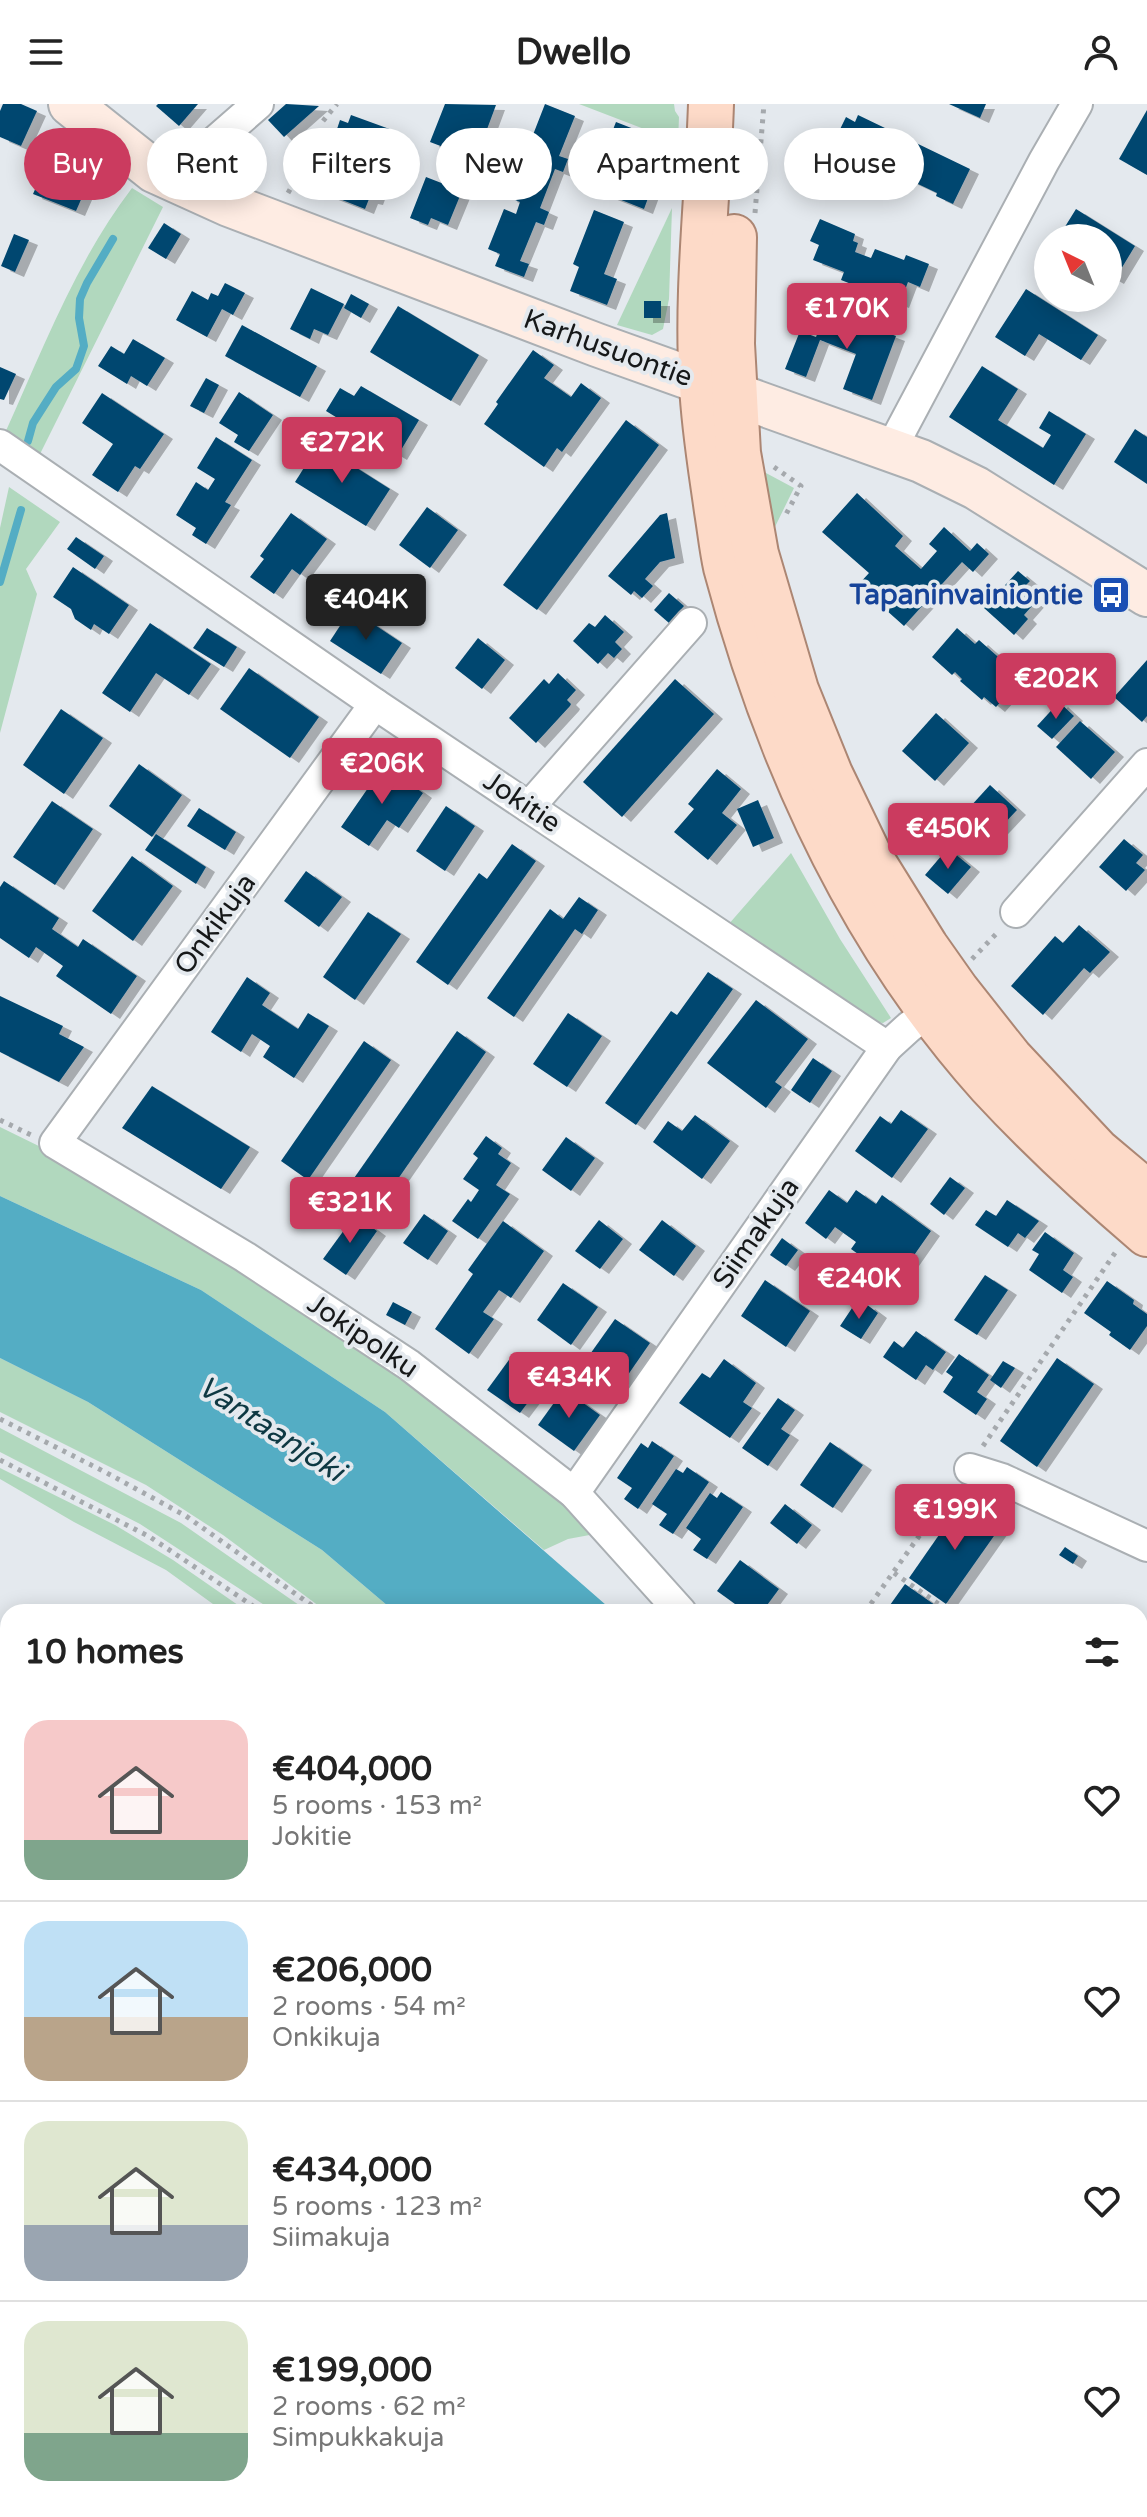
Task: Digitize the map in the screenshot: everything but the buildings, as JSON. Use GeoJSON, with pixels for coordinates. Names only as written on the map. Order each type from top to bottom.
{"type":"FeatureCollection","features":[{"type":"Feature","properties":{"kind":"main road"},"geometry":{"type":"LineString","coordinates":[[711,104],[700,332],[738,453],[756,554],[796,690],[830,774],[870,857],[951,989],[988,1082],[1132,1241]]}},
{"type":"Feature","properties":{"kind":"main road"},"geometry":{"type":"LineString","coordinates":[[719,389],[732,344],[741,104]]}},
{"type":"Feature","properties":{"kind":"main road"},"geometry":{"type":"LineString","coordinates":[[951,989],[1097,1151],[1147,1193]]}},
{"type":"Feature","properties":{"kind":"street","name":"Karhusuontie"},"geometry":{"type":"LineString","coordinates":[[70,104],[147,165]]}},
{"type":"Feature","properties":{"kind":"street"},"geometry":{"type":"LineString","coordinates":[[230,128],[258,104]]}},
{"type":"Feature","properties":{"kind":"street"},"geometry":{"type":"LineString","coordinates":[[891,449],[1077,104]]}},
{"type":"Feature","properties":{"kind":"street","name":"Karhusuontie"},"geometry":{"type":"LineString","coordinates":[[219,200],[719,389],[891,449],[976,488],[1147,595]]}},
{"type":"Feature","properties":{"kind":"street","name":"Jokitie"},"geometry":{"type":"LineString","coordinates":[[0,445],[375,704],[887,1047]]}},
{"type":"Feature","properties":{"kind":"street"},"geometry":{"type":"LineString","coordinates":[[529,807],[691,623]]}},
{"type":"Feature","properties":{"kind":"street","name":"Onkikuja"},"geometry":{"type":"LineString","coordinates":[[55,1143],[375,704]]}},
{"type":"Feature","properties":{"kind":"street"},"geometry":{"type":"LineString","coordinates":[[1016,912],[1147,764]]}},
{"type":"Feature","properties":{"kind":"street","name":"Siimakuja"},"geometry":{"type":"LineString","coordinates":[[574,1493],[887,1047],[951,989]]}},
{"type":"Feature","properties":{"kind":"street","name":"Jokipolku"},"geometry":{"type":"LineString","coordinates":[[55,1143],[245,1257],[409,1365],[574,1493],[674,1604]]}},
{"type":"Feature","properties":{"kind":"street"},"geometry":{"type":"LineString","coordinates":[[970,1469],[1002,1479],[1147,1546]]}},
{"type":"Feature","properties":{"kind":"path"},"geometry":{"type":"LineString","coordinates":[[323,121],[337,104]]}},
{"type":"Feature","properties":{"kind":"path"},"geometry":{"type":"LineString","coordinates":[[755,218],[764,104]]}},
{"type":"Feature","properties":{"kind":"path"},"geometry":{"type":"LineString","coordinates":[[281,204],[283,200]]}},
{"type":"Feature","properties":{"kind":"path"},"geometry":{"type":"LineString","coordinates":[[762,461],[801,486],[781,526]]}},
{"type":"Feature","properties":{"kind":"path"},"geometry":{"type":"LineString","coordinates":[[951,989],[1016,912]]}},
{"type":"Feature","properties":{"kind":"path"},"geometry":{"type":"LineString","coordinates":[[0,1120],[55,1143]]}},
{"type":"Feature","properties":{"kind":"path"},"geometry":{"type":"LineString","coordinates":[[871,1604],[1132,1241]]}},
{"type":"Feature","properties":{"kind":"path"},"geometry":{"type":"LineString","coordinates":[[0,1419],[186,1516],[310,1604]]}},
{"type":"Feature","properties":{"kind":"path"},"geometry":{"type":"LineString","coordinates":[[0,1460],[150,1537],[250,1604]]}},
{"type":"Feature","properties":{"kind":"path"},"geometry":{"type":"LineString","coordinates":[[894,1573],[939,1604]]}},
{"type":"Feature","properties":{"kind":"green space"},"geometry":{"type":"Polygon","coordinates":[[[579,104],[674,104],[679,117],[679,128],[642,128],[579,104]]]}},
{"type":"Feature","properties":{"kind":"green space"},"geometry":{"type":"Polygon","coordinates":[[[131,189],[163,207],[39,456],[5,433],[77,275],[123,200],[131,200],[131,189]]]}},
{"type":"Feature","properties":{"kind":"green space"},"geometry":{"type":"Polygon","coordinates":[[[672,208],[669,299],[663,329],[652,335],[617,325],[672,208]]]}},
{"type":"Feature","properties":{"kind":"green space"},"geometry":{"type":"Polygon","coordinates":[[[750,469],[766,473],[794,488],[772,533],[838,774],[750,469]]]}},
{"type":"Feature","properties":{"kind":"green space"},"geometry":{"type":"Polygon","coordinates":[[[9,487],[60,522],[26,569],[37,594],[0,733],[0,528],[9,487]]]}},
{"type":"Feature","properties":{"kind":"green space"},"geometry":{"type":"Polygon","coordinates":[[[791,853],[840,939],[891,1018],[883,1023],[870,1021],[728,925],[791,853]]]}},
{"type":"Feature","properties":{"kind":"green space"},"geometry":{"type":"Polygon","coordinates":[[[0,1127],[51,1152],[392,1364],[584,1515],[595,1534],[568,1539],[544,1550],[385,1412],[201,1290],[0,1196],[0,1127]]]}},
{"type":"Feature","properties":{"kind":"green space"},"geometry":{"type":"Polygon","coordinates":[[[0,1358],[88,1402],[322,1550],[386,1604],[316,1604],[223,1535],[146,1485],[0,1412],[0,1358]]]}},
{"type":"Feature","properties":{"kind":"green space"},"geometry":{"type":"Polygon","coordinates":[[[0,1428],[181,1523],[297,1604],[263,1604],[140,1524],[0,1452],[0,1428]]]}},
{"type":"Feature","properties":{"kind":"green space"},"geometry":{"type":"Polygon","coordinates":[[[0,1468],[115,1525],[236,1604],[213,1604],[166,1570],[0,1479],[0,1468]]]}},
{"type":"Feature","properties":{"kind":"water","name":"Vantaanjoki"},"geometry":{"type":"Polygon","coordinates":[[[0,1196],[201,1290],[385,1412],[605,1604],[386,1604],[322,1550],[88,1402],[0,1358],[0,1196]]]}},
{"type":"Feature","properties":{"kind":"waterway"},"geometry":{"type":"LineString","coordinates":[[28,441],[33,423],[56,387],[76,369],[84,346],[79,318],[80,299],[113,239]]}},
{"type":"Feature","properties":{"kind":"waterway"},"geometry":{"type":"LineString","coordinates":[[0,582],[21,510]]}},
{"type":"Feature","properties":{"kind":"place","name":"Tapaninvainiontie"},"geometry":{"type":"Point","coordinates":[1111,595]}}]}
